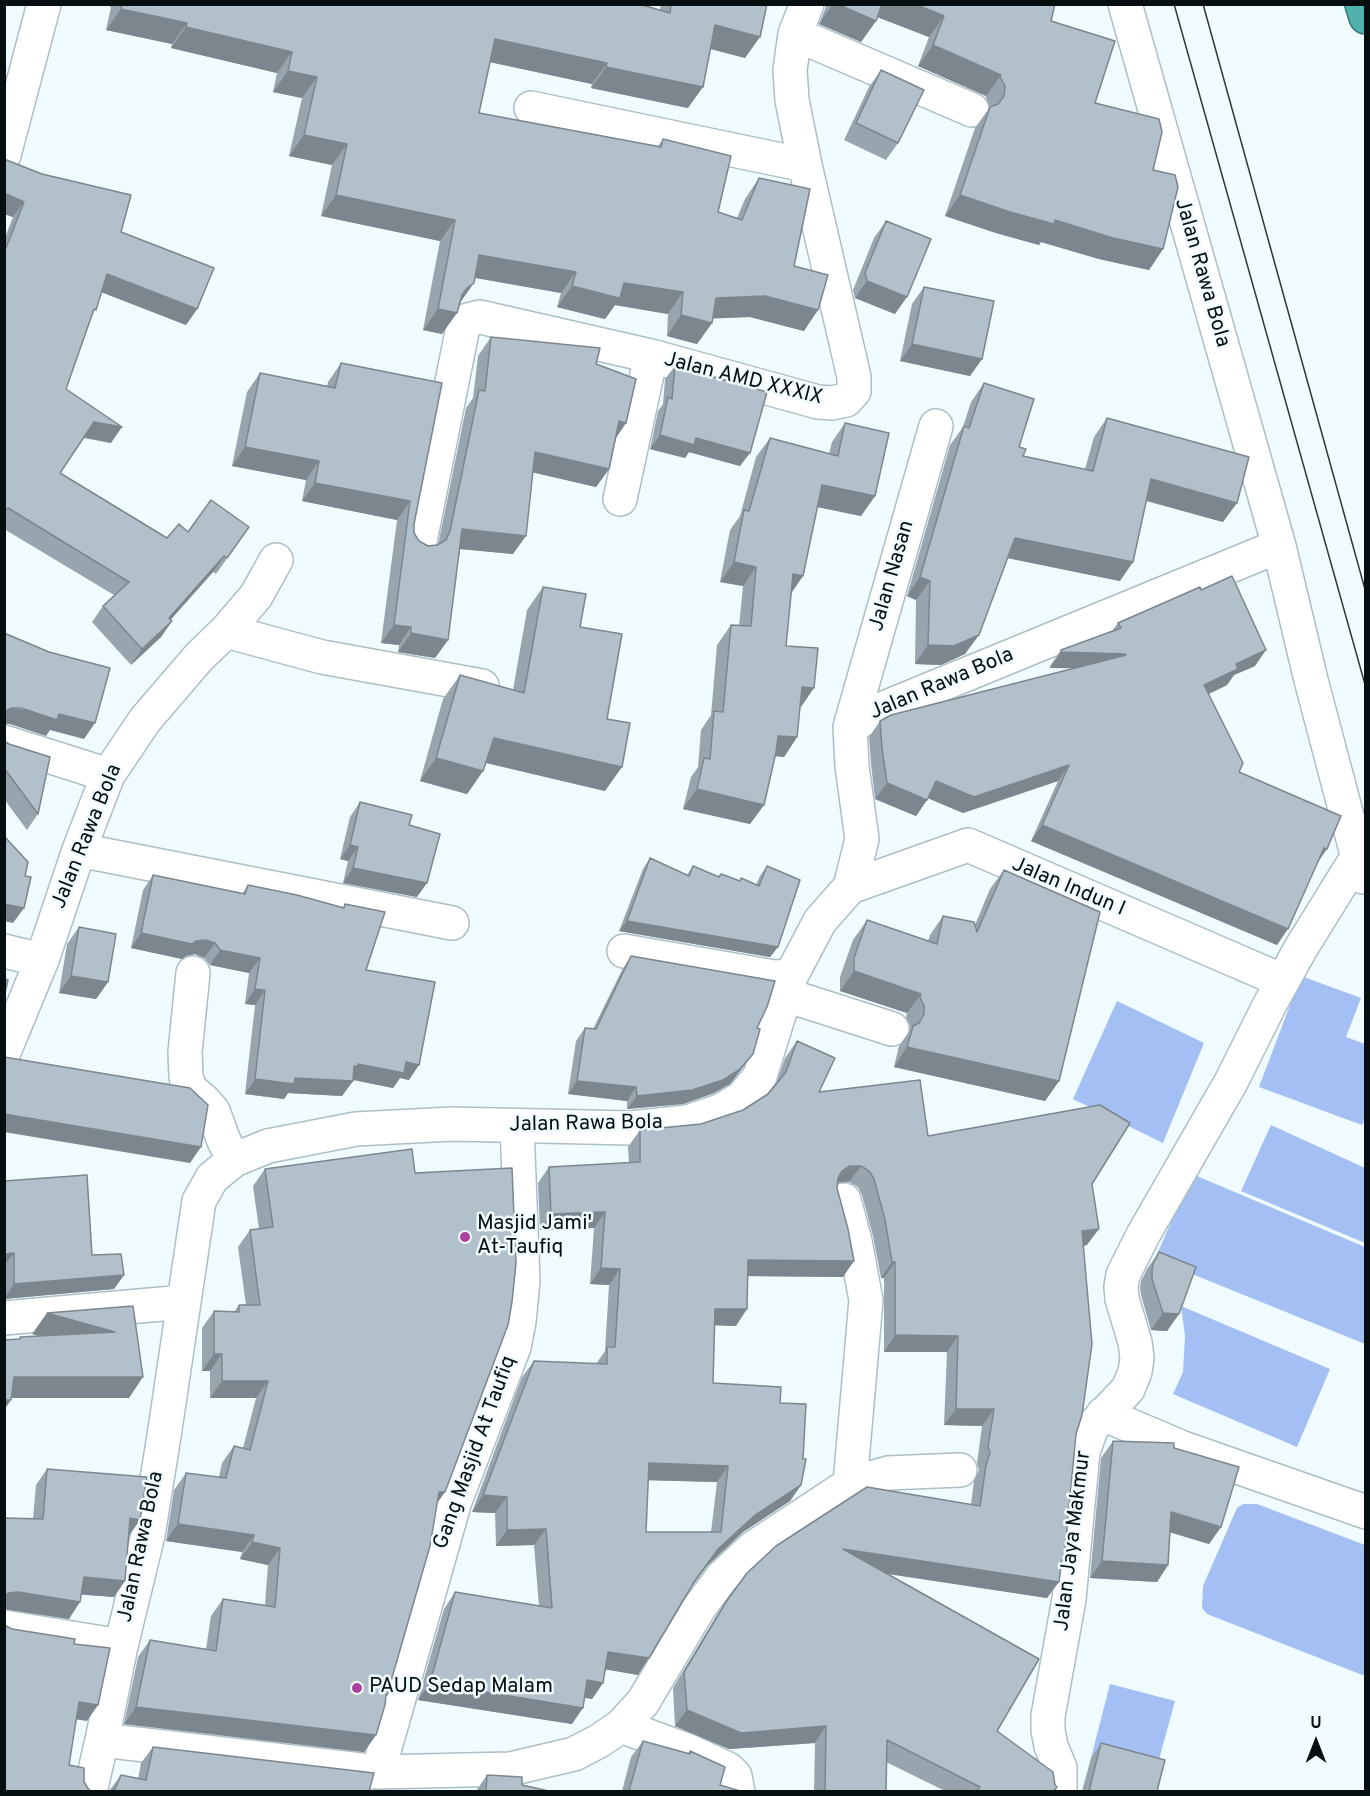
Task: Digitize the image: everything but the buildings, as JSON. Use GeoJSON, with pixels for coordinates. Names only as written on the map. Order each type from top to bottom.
{"type":"FeatureCollection","features":[{"type":"Feature","properties":{"kind":"highway"},"geometry":{"type":"LineString","coordinates":[[1362,4],[1365,17]]}},
{"type":"Feature","properties":{"kind":"street"},"geometry":{"type":"LineString","coordinates":[[4,155],[44,4]]}},
{"type":"Feature","properties":{"kind":"street","name":"Jalan AMD XXXIX"},"geometry":{"type":"LineString","coordinates":[[418,546],[463,327],[468,320],[480,317],[651,356],[818,402],[832,403],[846,400],[854,391],[854,377],[792,100],[790,70],[795,34],[807,4]]}},
{"type":"Feature","properties":{"kind":"street","name":"Jalan Rawa Bola"},"geometry":{"type":"LineString","coordinates":[[90,1791],[121,1646],[148,1535],[199,1201],[212,1178],[234,1160],[268,1146],[357,1129],[452,1124],[631,1128],[687,1122],[722,1110],[742,1098],[760,1076],[789,986],[820,921],[850,887],[862,839],[852,766],[850,727],[877,711],[1279,546],[1125,4]]}},
{"type":"Feature","properties":{"kind":"street"},"geometry":{"type":"LineString","coordinates":[[795,34],[972,110]]}},
{"type":"Feature","properties":{"kind":"street"},"geometry":{"type":"LineString","coordinates":[[531,108],[805,165]]}},
{"type":"Feature","properties":{"kind":"street"},"geometry":{"type":"LineString","coordinates":[[620,499],[651,356]]}},
{"type":"Feature","properties":{"kind":"street","name":"Jalan Nasan"},"geometry":{"type":"LineString","coordinates":[[850,727],[936,426]]}},
{"type":"Feature","properties":{"kind":"street"},"geometry":{"type":"LineString","coordinates":[[1279,546],[1311,680],[1362,871]]}},
{"type":"Feature","properties":{"kind":"street","name":"Jalan Rawa Bola"},"geometry":{"type":"LineString","coordinates":[[4,1052],[42,960],[79,850],[108,775],[145,720],[256,596],[276,560]]}},
{"type":"Feature","properties":{"kind":"street"},"geometry":{"type":"LineString","coordinates":[[226,630],[322,657],[482,686]]}},
{"type":"Feature","properties":{"kind":"street"},"geometry":{"type":"LineString","coordinates":[[4,742],[108,775]]}},
{"type":"Feature","properties":{"kind":"street","name":"Jalan Indun I"},"geometry":{"type":"LineString","coordinates":[[850,887],[968,845],[1283,981]]}},
{"type":"Feature","properties":{"kind":"street"},"geometry":{"type":"LineString","coordinates":[[79,850],[452,923]]}},
{"type":"Feature","properties":{"kind":"street","name":"Jalan Jaya Makmur"},"geometry":{"type":"LineString","coordinates":[[1060,1791],[1060,1768],[1051,1746],[1048,1716],[1069,1599],[1083,1452],[1092,1427],[1128,1389],[1135,1372],[1137,1358],[1135,1342],[1122,1299],[1123,1275],[1143,1235],[1231,1082],[1301,948],[1362,871]]}},
{"type":"Feature","properties":{"kind":"street"},"geometry":{"type":"LineString","coordinates":[[4,951],[42,960]]}},
{"type":"Feature","properties":{"kind":"street"},"geometry":{"type":"LineString","coordinates":[[624,951],[774,977],[789,986],[892,1029]]}},
{"type":"Feature","properties":{"kind":"street"},"geometry":{"type":"LineString","coordinates":[[193,973],[185,1052],[186,1077],[190,1089],[213,1111],[234,1160]]}},
{"type":"Feature","properties":{"kind":"street","name":"Gang Masjid At Taufiq"},"geometry":{"type":"LineString","coordinates":[[378,1772],[455,1501],[514,1347],[523,1281],[517,1126]]}},
{"type":"Feature","properties":{"kind":"street"},"geometry":{"type":"LineString","coordinates":[[844,1200],[855,1241],[866,1300],[850,1484]]}},
{"type":"Feature","properties":{"kind":"street"},"geometry":{"type":"LineString","coordinates":[[4,1318],[184,1302]]}},
{"type":"Feature","properties":{"kind":"street"},"geometry":{"type":"LineString","coordinates":[[1102,1414],[1183,1448],[1365,1512]]}},
{"type":"Feature","properties":{"kind":"street"},"geometry":{"type":"LineString","coordinates":[[102,1740],[378,1772],[510,1769],[574,1754],[621,1726],[643,1702],[699,1608],[722,1577],[753,1548],[850,1484],[888,1473],[960,1470]]}},
{"type":"Feature","properties":{"kind":"street"},"geometry":{"type":"LineString","coordinates":[[4,1627],[121,1646]]}},
{"type":"Feature","properties":{"kind":"street"},"geometry":{"type":"LineString","coordinates":[[621,1726],[689,1751],[728,1769],[735,1776],[738,1791]]}},
{"type":"Feature","properties":{"kind":"water"},"geometry":{"type":"Polygon","coordinates":[[[1301,976],[1361,998],[1346,1037],[1365,1044],[1366,1116],[1362,1125],[1259,1087],[1301,976]]]}},
{"type":"Feature","properties":{"kind":"water"},"geometry":{"type":"Polygon","coordinates":[[[1117,1001],[1204,1043],[1163,1143],[1073,1099],[1117,1001]]]}},
{"type":"Feature","properties":{"kind":"water"},"geometry":{"type":"Polygon","coordinates":[[[1271,1125],[1365,1168],[1365,1243],[1241,1191],[1271,1125]]]}},
{"type":"Feature","properties":{"kind":"water"},"geometry":{"type":"Polygon","coordinates":[[[1192,1174],[1365,1247],[1365,1344],[1155,1259],[1192,1174]]]}},
{"type":"Feature","properties":{"kind":"water"},"geometry":{"type":"Polygon","coordinates":[[[1181,1306],[1330,1369],[1297,1447],[1173,1394],[1183,1372],[1185,1336],[1181,1306]]]}},
{"type":"Feature","properties":{"kind":"water"},"geometry":{"type":"Polygon","coordinates":[[[1243,1504],[1257,1504],[1365,1545],[1365,1676],[1207,1614],[1202,1608],[1203,1586],[1237,1508],[1243,1504]]]}},
{"type":"Feature","properties":{"kind":"water"},"geometry":{"type":"Polygon","coordinates":[[[1110,1684],[1175,1701],[1155,1774],[1091,1758],[1110,1684]]]}},
{"type":"Feature","properties":{"kind":"tram line"},"geometry":{"type":"LineString","coordinates":[[1174,4],[1366,688]]}},
{"type":"Feature","properties":{"kind":"tram line"},"geometry":{"type":"LineString","coordinates":[[1203,4],[1366,593]]}},
{"type":"Feature","properties":{"kind":"place","name":"Masjid Jami' At-Taufiq"},"geometry":{"type":"Point","coordinates":[465,1237]}},
{"type":"Feature","properties":{"kind":"place","name":"PAUD Sedap Malam"},"geometry":{"type":"Point","coordinates":[357,1688]}}]}
